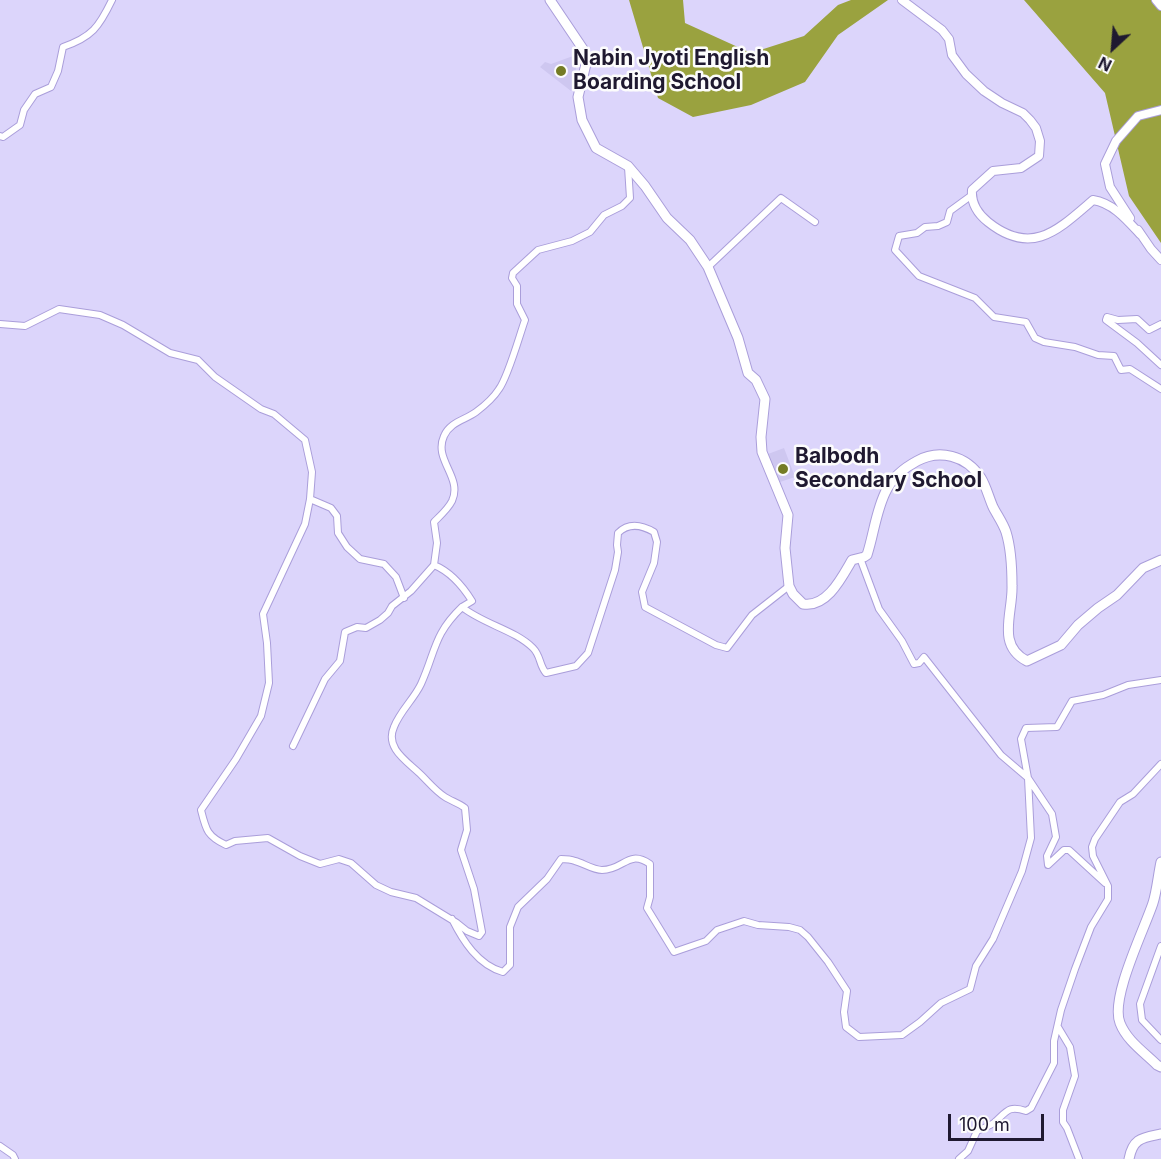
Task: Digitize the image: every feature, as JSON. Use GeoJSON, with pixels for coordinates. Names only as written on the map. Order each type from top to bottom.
{"type":"FeatureCollection","features":[{"type":"Feature","properties":{"kind":"main road"},"geometry":{"type":"LineString","coordinates":[[550,0],[583,49],[586,64],[578,97],[582,120],[596,148],[628,166],[667,218],[690,240],[708,267],[738,338],[748,373],[756,380],[765,399],[760,437],[762,452],[788,515],[785,548],[789,586],[803,604],[814,604],[831,593],[852,560],[867,555],[882,498],[892,480],[912,464],[935,454],[946,454],[957,458],[980,477],[1005,529],[1012,588],[1008,634],[1012,649],[1027,661],[1061,645],[1078,625],[1117,595],[1143,568],[1161,560]]}},
{"type":"Feature","properties":{"kind":"main road"},"geometry":{"type":"LineString","coordinates":[[1161,862],[1154,901],[1118,1003],[1119,1021],[1128,1038],[1161,1067]]}},
{"type":"Feature","properties":{"kind":"main road"},"geometry":{"type":"LineString","coordinates":[[1129,1159],[1132,1148],[1141,1138],[1161,1134]]}},
{"type":"Feature","properties":{"kind":"street"},"geometry":{"type":"LineString","coordinates":[[0,136],[3,137],[20,125],[24,110],[35,94],[51,87],[58,71],[63,47],[82,40],[101,23],[112,0]]}},
{"type":"Feature","properties":{"kind":"street"},"geometry":{"type":"LineString","coordinates":[[902,0],[942,30],[949,39],[952,55],[966,74],[1002,103],[1023,113],[1038,134],[1041,149],[1039,156],[1021,168],[993,171],[972,190],[974,206],[985,219],[1001,232],[1016,238],[1034,238],[1062,228],[1093,200],[1101,201],[1122,214],[1161,260]]}},
{"type":"Feature","properties":{"kind":"street"},"geometry":{"type":"LineString","coordinates":[[1156,0],[1161,6]]}},
{"type":"Feature","properties":{"kind":"street"},"geometry":{"type":"LineString","coordinates":[[1140,234],[1110,187],[1105,164],[1116,141],[1138,116],[1161,110]]}},
{"type":"Feature","properties":{"kind":"street"},"geometry":{"type":"LineString","coordinates":[[293,746],[325,679],[340,661],[345,632],[357,627],[366,628],[380,621],[434,565],[436,543],[434,522],[451,504],[454,496],[454,480],[445,466],[441,448],[444,435],[457,421],[476,413],[500,388],[525,320],[518,304],[517,286],[512,278],[513,273],[538,250],[572,241],[590,232],[604,215],[622,206],[630,198],[628,166]]}},
{"type":"Feature","properties":{"kind":"street"},"geometry":{"type":"LineString","coordinates":[[972,195],[950,211],[947,222],[938,226],[925,227],[917,233],[899,236],[894,250],[919,276],[975,298],[994,317],[1026,322],[1035,338],[1044,342],[1075,347],[1098,355],[1114,356],[1121,370],[1130,369],[1161,389]]}},
{"type":"Feature","properties":{"kind":"street"},"geometry":{"type":"LineString","coordinates":[[708,267],[781,198],[815,222]]}},
{"type":"Feature","properties":{"kind":"street"},"geometry":{"type":"LineString","coordinates":[[0,324],[25,327],[59,309],[100,315],[170,353],[198,360],[215,377],[261,408],[274,414],[305,440],[312,472],[305,524],[263,614],[270,683],[261,716],[236,759],[201,810],[204,825],[208,834],[226,845],[268,838],[320,864],[339,859],[351,863],[376,885],[391,892],[416,898],[452,919],[467,932],[478,936],[482,932],[474,890],[461,850],[466,830],[465,808],[447,799],[433,788],[401,758],[392,742],[393,728],[416,695],[440,633],[462,607],[471,601],[464,588],[446,570],[434,565]]}},
{"type":"Feature","properties":{"kind":"street"},"geometry":{"type":"LineString","coordinates":[[1161,324],[1149,330],[1137,319],[1118,320],[1107,317],[1106,320],[1137,343],[1161,365]]}},
{"type":"Feature","properties":{"kind":"street"},"geometry":{"type":"LineString","coordinates":[[310,500],[331,507],[337,516],[338,533],[347,547],[360,559],[384,564],[396,577],[404,598]]}},
{"type":"Feature","properties":{"kind":"street"},"geometry":{"type":"LineString","coordinates":[[462,607],[533,648],[538,656],[540,667],[546,673],[576,666],[588,653],[615,570],[618,533],[625,527],[643,525],[654,532],[657,542],[654,563],[642,592],[645,607],[716,645],[727,648],[752,615],[789,586]]}},
{"type":"Feature","properties":{"kind":"street"},"geometry":{"type":"LineString","coordinates":[[860,558],[879,609],[902,641],[914,664],[919,663],[924,657],[1000,755],[1028,778],[1052,814],[1056,837],[1047,856],[1048,865],[1064,850],[1069,850],[1106,883]]}},
{"type":"Feature","properties":{"kind":"street"},"geometry":{"type":"LineString","coordinates":[[452,919],[462,939],[472,951],[492,969],[503,972],[510,965],[510,927],[518,907],[547,879],[561,859],[574,860],[600,871],[618,867],[631,857],[641,858],[650,864],[650,897],[646,908],[674,952],[706,941],[717,930],[744,921],[800,930],[828,962],[847,991],[844,1012],[846,1027],[859,1037],[902,1035],[941,1003],[970,989],[976,966],[993,939],[1027,856],[1031,838],[1028,778],[1021,739],[1026,728],[1057,727],[1072,701],[1103,695],[1128,685],[1161,680]]}},
{"type":"Feature","properties":{"kind":"street"},"geometry":{"type":"LineString","coordinates":[[959,1159],[968,1151],[977,1131],[993,1124],[1005,1111],[1017,1108],[1026,1111],[1030,1108],[1054,1063],[1054,1041],[1061,1010],[1087,938],[1108,899],[1108,886],[1092,847],[1120,802],[1133,794],[1161,764]]}},
{"type":"Feature","properties":{"kind":"street"},"geometry":{"type":"LineString","coordinates":[[1161,946],[1140,1004],[1142,1020],[1161,1040]]}},
{"type":"Feature","properties":{"kind":"street"},"geometry":{"type":"LineString","coordinates":[[1058,1027],[1070,1047],[1075,1076],[1063,1110],[1063,1122],[1079,1159]]}},
{"type":"Feature","properties":{"kind":"street"},"geometry":{"type":"LineString","coordinates":[[0,1146],[15,1159]]}},
{"type":"Feature","properties":{"kind":"shaded area","name":"Nabin Jyoti English Boarding School"},"geometry":{"type":"Polygon","coordinates":[[[573,56],[576,65],[575,81],[571,91],[540,67],[545,62],[551,64],[573,56]]]}},
{"type":"Feature","properties":{"kind":"shaded area","name":"Balbodh Secondary School"},"geometry":{"type":"Polygon","coordinates":[[[784,448],[795,477],[780,482],[768,454],[784,448]]]}},
{"type":"Feature","properties":{"kind":"green space"},"geometry":{"type":"Polygon","coordinates":[[[629,0],[683,0],[685,23],[751,53],[804,36],[838,5],[851,0],[888,0],[838,35],[805,82],[751,105],[693,117],[658,98],[629,0]]]}},
{"type":"Feature","properties":{"kind":"green space"},"geometry":{"type":"Polygon","coordinates":[[[1024,0],[1161,0],[1161,243],[1129,196],[1105,93],[1024,0]]]}},
{"type":"Feature","properties":{"kind":"place","name":"Nabin Jyoti English Boarding School"},"geometry":{"type":"Point","coordinates":[561,71]}},
{"type":"Feature","properties":{"kind":"place","name":"Balbodh Secondary School"},"geometry":{"type":"Point","coordinates":[783,469]}}]}
